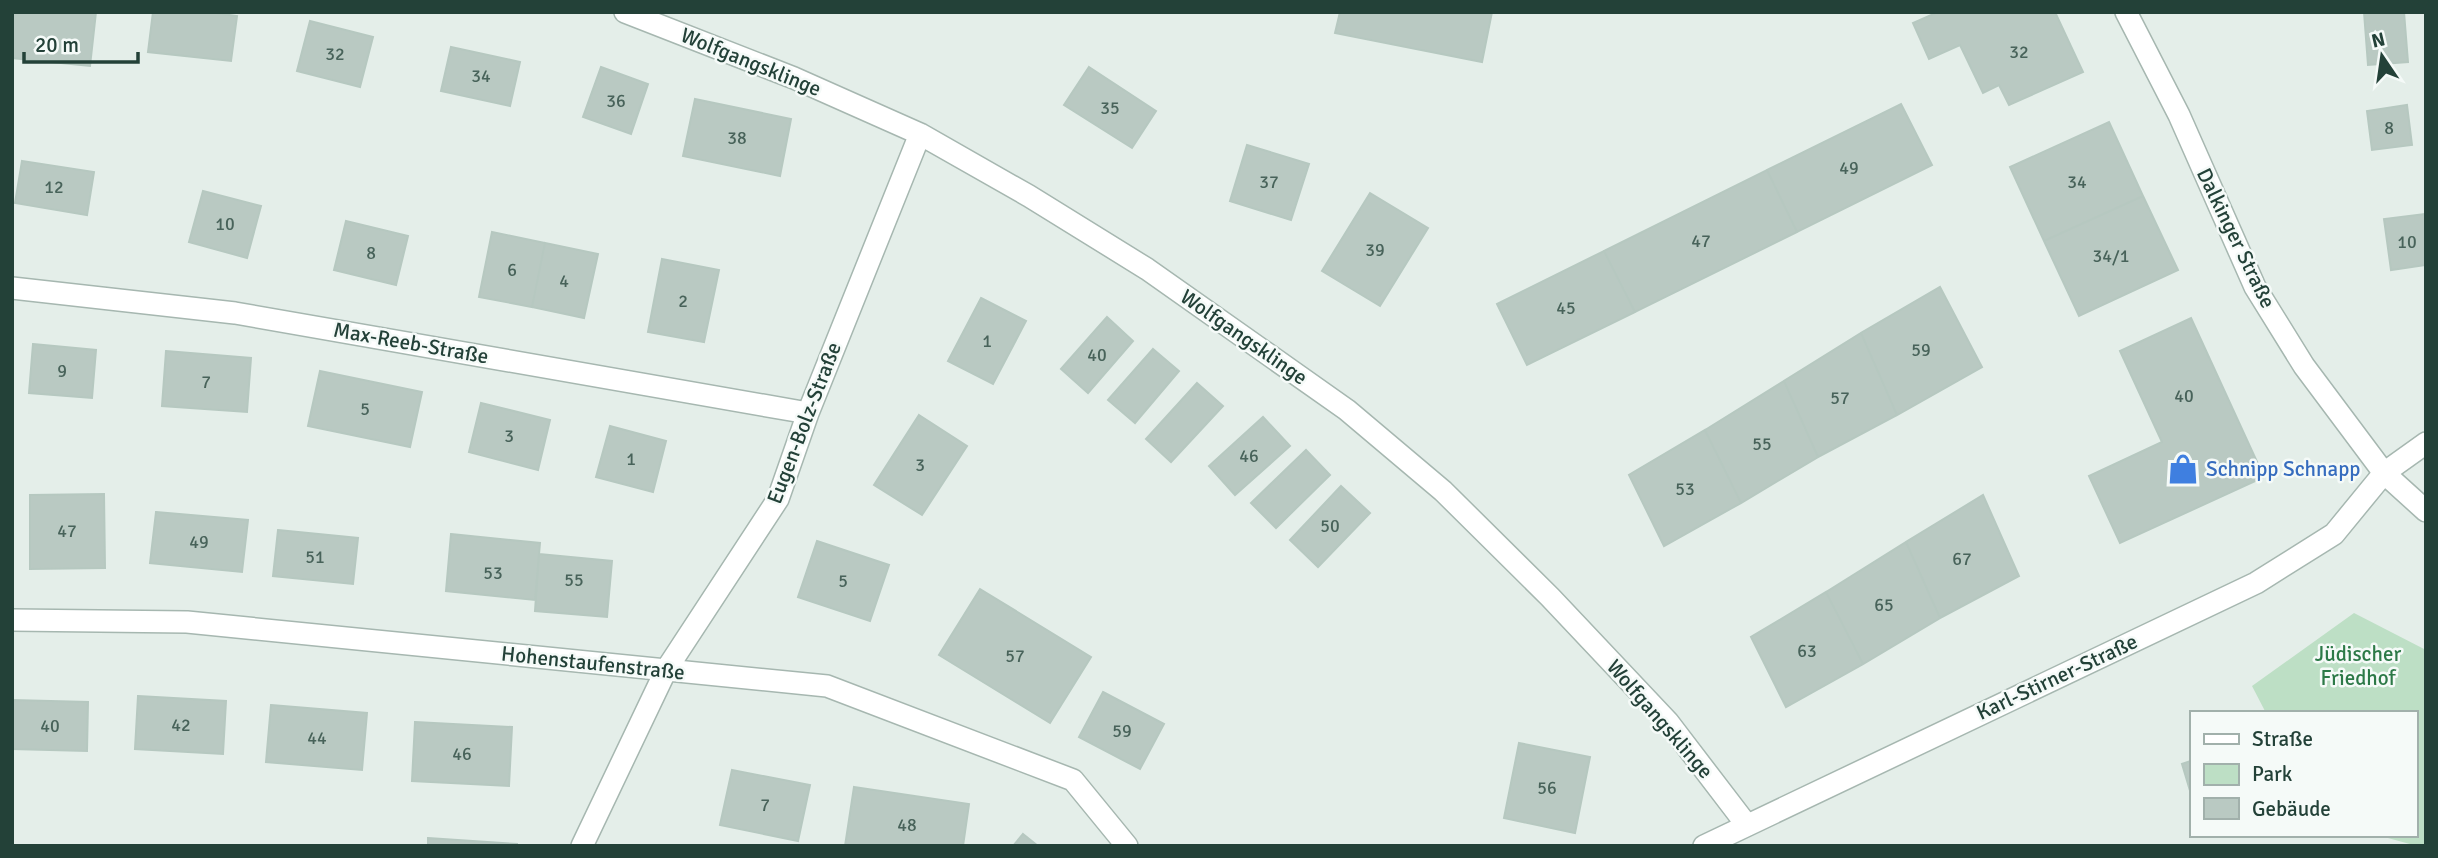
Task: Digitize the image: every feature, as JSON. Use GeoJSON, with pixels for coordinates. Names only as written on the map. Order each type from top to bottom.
{"type":"FeatureCollection","features":[{"type":"Feature","properties":{"kind":"street","name":"Wolfgangsklinge"},"geometry":{"type":"LineString","coordinates":[[625,12],[794,78],[920,134],[1029,196],[1147,269],[1347,410],[1443,491],[1550,597],[1668,722],[1746,824]]}},
{"type":"Feature","properties":{"kind":"street","name":"Dalkinger Straße"},"geometry":{"type":"LineString","coordinates":[[2126,12],[2179,116],[2255,286],[2304,366],[2384,473],[2426,511]]}},
{"type":"Feature","properties":{"kind":"street","name":"Eugen-Bolz-Straße"},"geometry":{"type":"LineString","coordinates":[[582,846],[666,670],[778,499],[808,412],[920,134]]}},
{"type":"Feature","properties":{"kind":"street","name":"Max-Reeb-Straße"},"geometry":{"type":"LineString","coordinates":[[12,288],[235,313],[808,412]]}},
{"type":"Feature","properties":{"kind":"street","name":"Karl-Stirner-Straße"},"geometry":{"type":"LineString","coordinates":[[1704,846],[2256,583],[2334,534],[2384,473],[2426,443]]}},
{"type":"Feature","properties":{"kind":"street","name":"Hohenstaufenstraße"},"geometry":{"type":"LineString","coordinates":[[12,620],[187,621],[827,687],[1073,780],[1126,846]]}},
{"type":"Feature","properties":{"kind":"green space","name":"Jüdischer Friedhof"},"geometry":{"type":"Polygon","coordinates":[[[2354,613],[2426,650],[2426,846],[2384,837],[2417,837],[2417,711],[2265,711],[2252,686],[2354,613]]]}},
{"type":"Feature","properties":{"kind":"building"},"geometry":{"type":"Polygon","coordinates":[[[13,12],[96,12],[90,66],[12,58],[13,12]]]}},
{"type":"Feature","properties":{"kind":"building"},"geometry":{"type":"Polygon","coordinates":[[[153,12],[209,12],[237,16],[231,61],[148,52],[153,12]]]}},
{"type":"Feature","properties":{"kind":"building"},"geometry":{"type":"Polygon","coordinates":[[[1340,12],[1492,12],[1482,62],[1335,33],[1340,12]]]}},
{"type":"Feature","properties":{"kind":"building"},"geometry":{"type":"Polygon","coordinates":[[[1938,12],[2055,12],[2083,72],[2009,105],[1999,85],[1983,93],[1960,45],[1929,59],[1913,23],[1938,12]]]}},
{"type":"Feature","properties":{"kind":"building"},"geometry":{"type":"Polygon","coordinates":[[[2364,12],[2404,12],[2408,62],[2368,65],[2364,12]]]}},
{"type":"Feature","properties":{"kind":"building"},"geometry":{"type":"Polygon","coordinates":[[[310,21],[373,37],[360,87],[297,71],[310,21]]]}},
{"type":"Feature","properties":{"kind":"building"},"geometry":{"type":"Polygon","coordinates":[[[451,47],[520,62],[510,106],[441,91],[451,47]]]}},
{"type":"Feature","properties":{"kind":"building"},"geometry":{"type":"Polygon","coordinates":[[[601,67],[648,84],[631,134],[583,117],[601,67]]]}},
{"type":"Feature","properties":{"kind":"building"},"geometry":{"type":"Polygon","coordinates":[[[1089,67],[1156,111],[1132,148],[1064,105],[1089,67]]]}},
{"type":"Feature","properties":{"kind":"building"},"geometry":{"type":"Polygon","coordinates":[[[695,99],[791,119],[780,176],[683,156],[695,99]]]}},
{"type":"Feature","properties":{"kind":"building"},"geometry":{"type":"Polygon","coordinates":[[[1901,104],[1932,165],[1797,232],[1767,170],[1901,104]]]}},
{"type":"Feature","properties":{"kind":"building"},"geometry":{"type":"Polygon","coordinates":[[[2407,105],[2412,145],[2372,150],[2367,111],[2407,105]]]}},
{"type":"Feature","properties":{"kind":"building"},"geometry":{"type":"Polygon","coordinates":[[[2109,122],[2143,196],[2044,241],[2010,167],[2109,122]]]}},
{"type":"Feature","properties":{"kind":"building"},"geometry":{"type":"Polygon","coordinates":[[[1247,145],[1309,164],[1291,220],[1230,201],[1247,145]]]}},
{"type":"Feature","properties":{"kind":"building"},"geometry":{"type":"Polygon","coordinates":[[[22,161],[94,172],[87,215],[15,203],[22,161]]]}},
{"type":"Feature","properties":{"kind":"building"},"geometry":{"type":"Polygon","coordinates":[[[1767,170],[1797,232],[1635,312],[1604,251],[1767,170]]]}},
{"type":"Feature","properties":{"kind":"building"},"geometry":{"type":"Polygon","coordinates":[[[203,191],[261,206],[247,258],[189,242],[203,191]]]}},
{"type":"Feature","properties":{"kind":"building"},"geometry":{"type":"Polygon","coordinates":[[[1370,193],[1428,228],[1380,306],[1322,271],[1370,193]]]}},
{"type":"Feature","properties":{"kind":"building"},"geometry":{"type":"Polygon","coordinates":[[[2143,196],[2178,270],[2079,316],[2044,241],[2143,196]]]}},
{"type":"Feature","properties":{"kind":"building"},"geometry":{"type":"Polygon","coordinates":[[[2426,214],[2426,265],[2391,270],[2384,219],[2426,214]]]}},
{"type":"Feature","properties":{"kind":"building"},"geometry":{"type":"Polygon","coordinates":[[[346,221],[408,236],[396,285],[334,270],[346,221]]]}},
{"type":"Feature","properties":{"kind":"building"},"geometry":{"type":"Polygon","coordinates":[[[492,232],[545,243],[532,307],[479,297],[492,232]]]}},
{"type":"Feature","properties":{"kind":"building"},"geometry":{"type":"Polygon","coordinates":[[[545,243],[598,254],[584,318],[532,307],[545,243]]]}},
{"type":"Feature","properties":{"kind":"building"},"geometry":{"type":"Polygon","coordinates":[[[1604,251],[1635,312],[1527,365],[1497,304],[1604,251]]]}},
{"type":"Feature","properties":{"kind":"building"},"geometry":{"type":"Polygon","coordinates":[[[662,259],[719,270],[704,342],[648,332],[662,259]]]}},
{"type":"Feature","properties":{"kind":"building"},"geometry":{"type":"Polygon","coordinates":[[[1940,287],[1982,367],[1897,415],[1861,333],[1940,287]]]}},
{"type":"Feature","properties":{"kind":"building"},"geometry":{"type":"Polygon","coordinates":[[[981,298],[1026,321],[993,384],[948,361],[981,298]]]}},
{"type":"Feature","properties":{"kind":"building"},"geometry":{"type":"Polygon","coordinates":[[[1107,317],[1133,341],[1088,393],[1061,369],[1107,317]]]}},
{"type":"Feature","properties":{"kind":"building"},"geometry":{"type":"Polygon","coordinates":[[[2191,318],[2264,477],[2120,543],[2089,476],[2162,442],[2120,351],[2191,318]]]}},
{"type":"Feature","properties":{"kind":"building"},"geometry":{"type":"Polygon","coordinates":[[[1861,333],[1897,415],[1818,457],[1784,381],[1861,333]]]}},
{"type":"Feature","properties":{"kind":"building"},"geometry":{"type":"Polygon","coordinates":[[[33,344],[96,350],[92,398],[29,393],[33,344]]]}},
{"type":"Feature","properties":{"kind":"building"},"geometry":{"type":"Polygon","coordinates":[[[1153,349],[1179,371],[1135,423],[1108,400],[1153,349]]]}},
{"type":"Feature","properties":{"kind":"building"},"geometry":{"type":"Polygon","coordinates":[[[166,351],[251,358],[247,412],[162,406],[166,351]]]}},
{"type":"Feature","properties":{"kind":"building"},"geometry":{"type":"Polygon","coordinates":[[[320,371],[422,392],[410,447],[308,426],[320,371]]]}},
{"type":"Feature","properties":{"kind":"building"},"geometry":{"type":"Polygon","coordinates":[[[1784,381],[1818,457],[1741,503],[1705,430],[1784,381]]]}},
{"type":"Feature","properties":{"kind":"building"},"geometry":{"type":"Polygon","coordinates":[[[1197,383],[1223,406],[1171,462],[1146,439],[1197,383]]]}},
{"type":"Feature","properties":{"kind":"building"},"geometry":{"type":"Polygon","coordinates":[[[481,403],[550,420],[538,470],[469,452],[481,403]]]}},
{"type":"Feature","properties":{"kind":"building"},"geometry":{"type":"Polygon","coordinates":[[[919,415],[967,446],[922,515],[874,485],[919,415]]]}},
{"type":"Feature","properties":{"kind":"building"},"geometry":{"type":"Polygon","coordinates":[[[1263,417],[1290,446],[1235,495],[1209,466],[1263,417]]]}},
{"type":"Feature","properties":{"kind":"building"},"geometry":{"type":"Polygon","coordinates":[[[610,426],[666,441],[653,492],[596,477],[610,426]]]}},
{"type":"Feature","properties":{"kind":"building"},"geometry":{"type":"Polygon","coordinates":[[[1705,430],[1741,503],[1664,546],[1629,475],[1705,430]]]}},
{"type":"Feature","properties":{"kind":"building"},"geometry":{"type":"Polygon","coordinates":[[[1306,450],[1330,475],[1276,528],[1251,503],[1306,450]]]}},
{"type":"Feature","properties":{"kind":"building"},"geometry":{"type":"Polygon","coordinates":[[[1341,486],[1370,513],[1318,567],[1290,540],[1341,486]]]}},
{"type":"Feature","properties":{"kind":"building"},"geometry":{"type":"Polygon","coordinates":[[[104,494],[105,568],[30,569],[30,495],[104,494]]]}},
{"type":"Feature","properties":{"kind":"building"},"geometry":{"type":"Polygon","coordinates":[[[1983,495],[2019,576],[1940,618],[1906,542],[1983,495]]]}},
{"type":"Feature","properties":{"kind":"building"},"geometry":{"type":"Polygon","coordinates":[[[156,512],[248,520],[242,572],[150,563],[156,512]]]}},
{"type":"Feature","properties":{"kind":"building"},"geometry":{"type":"Polygon","coordinates":[[[278,530],[358,538],[353,584],[273,576],[278,530]]]}},
{"type":"Feature","properties":{"kind":"building"},"geometry":{"type":"Polygon","coordinates":[[[451,534],[540,543],[535,600],[446,591],[451,534]]]}},
{"type":"Feature","properties":{"kind":"building"},"geometry":{"type":"Polygon","coordinates":[[[817,541],[889,565],[870,621],[798,597],[817,541]]]}},
{"type":"Feature","properties":{"kind":"building"},"geometry":{"type":"Polygon","coordinates":[[[1906,542],[1940,618],[1863,664],[1826,592],[1906,542]]]}},
{"type":"Feature","properties":{"kind":"building"},"geometry":{"type":"Polygon","coordinates":[[[539,554],[612,561],[607,617],[535,611],[539,554]]]}},
{"type":"Feature","properties":{"kind":"building"},"geometry":{"type":"Polygon","coordinates":[[[980,589],[1091,657],[1050,723],[939,655],[980,589]]]}},
{"type":"Feature","properties":{"kind":"building"},"geometry":{"type":"Polygon","coordinates":[[[1826,592],[1863,664],[1786,707],[1751,637],[1826,592]]]}},
{"type":"Feature","properties":{"kind":"building"},"geometry":{"type":"Polygon","coordinates":[[[1103,692],[1164,724],[1140,769],[1079,737],[1103,692]]]}},
{"type":"Feature","properties":{"kind":"building"},"geometry":{"type":"Polygon","coordinates":[[[138,696],[226,701],[223,754],[135,749],[138,696]]]}},
{"type":"Feature","properties":{"kind":"building"},"geometry":{"type":"Polygon","coordinates":[[[12,700],[88,702],[87,751],[12,749],[12,700]]]}},
{"type":"Feature","properties":{"kind":"building"},"geometry":{"type":"Polygon","coordinates":[[[271,705],[367,713],[362,770],[266,762],[271,705]]]}},
{"type":"Feature","properties":{"kind":"building"},"geometry":{"type":"Polygon","coordinates":[[[415,722],[512,727],[509,786],[412,781],[415,722]]]}},
{"type":"Feature","properties":{"kind":"building"},"geometry":{"type":"Polygon","coordinates":[[[1519,743],[1590,757],[1575,833],[1504,818],[1519,743]]]}},
{"type":"Feature","properties":{"kind":"building"},"geometry":{"type":"Polygon","coordinates":[[[2190,761],[2190,791],[2182,764],[2190,761]]]}},
{"type":"Feature","properties":{"kind":"building"},"geometry":{"type":"Polygon","coordinates":[[[732,770],[810,785],[798,841],[720,825],[732,770]]]}},
{"type":"Feature","properties":{"kind":"building"},"geometry":{"type":"Polygon","coordinates":[[[854,787],[969,804],[963,846],[845,846],[854,787]]]}},
{"type":"Feature","properties":{"kind":"building"},"geometry":{"type":"Polygon","coordinates":[[[1023,834],[1038,846],[1013,846],[1023,834]]]}},
{"type":"Feature","properties":{"kind":"building"},"geometry":{"type":"Polygon","coordinates":[[[428,838],[517,844],[517,846],[428,846],[428,838]]]}},
{"type":"Feature","properties":{"kind":"place","name":"Schnipp Schnapp"},"geometry":{"type":"Point","coordinates":[2183,469]}}]}
